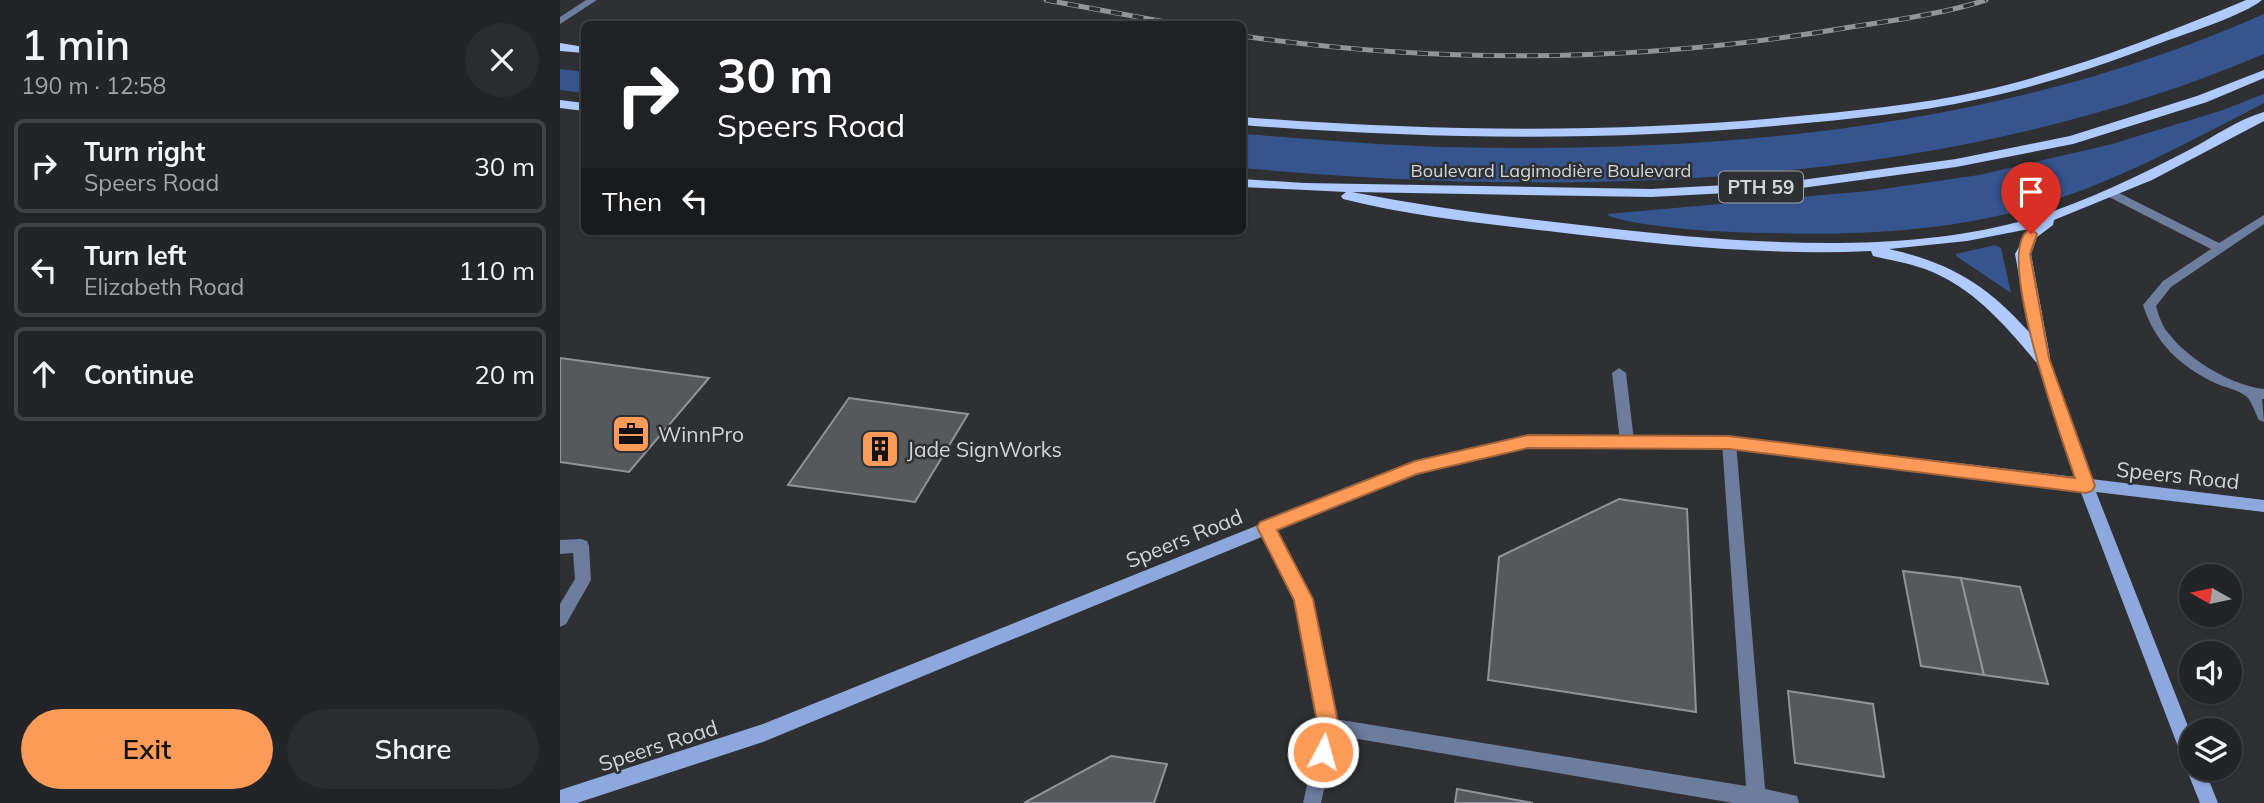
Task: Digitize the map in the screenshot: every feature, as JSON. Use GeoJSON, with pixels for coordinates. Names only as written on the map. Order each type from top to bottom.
{"type":"FeatureCollection","features":[{"type":"Feature","properties":{"kind":"main road","name":"Boulevard Lagimodière Boulevard"},"geometry":{"type":"LineString","coordinates":[[1246,121],[1390,130],[1589,135],[1709,129],[1869,112],[1998,91],[2071,72],[2136,51],[2256,0]]}},
{"type":"Feature","properties":{"kind":"main road"},"geometry":{"type":"LineString","coordinates":[[560,47],[581,50]]}},
{"type":"Feature","properties":{"kind":"main road","name":"Boulevard Lagimodière Boulevard"},"geometry":{"type":"LineString","coordinates":[[1246,183],[1304,187],[1651,193],[1787,186],[1956,163],[2073,140],[2202,99],[2264,74]]}},
{"type":"Feature","properties":{"kind":"main road"},"geometry":{"type":"LineString","coordinates":[[560,104],[581,109]]}},
{"type":"Feature","properties":{"kind":"main road"},"geometry":{"type":"LineString","coordinates":[[560,112],[581,110]]}},
{"type":"Feature","properties":{"kind":"main road"},"geometry":{"type":"LineString","coordinates":[[1304,187],[1427,212],[1684,242],[1762,247],[1857,248],[1988,233],[2059,214],[2112,194],[2264,116]]}},
{"type":"Feature","properties":{"kind":"main road"},"geometry":{"type":"LineString","coordinates":[[2042,358],[2023,254],[2031,234],[2059,214]]}},
{"type":"Feature","properties":{"kind":"main road"},"geometry":{"type":"LineString","coordinates":[[1857,248],[1903,257],[1957,275],[2010,319],[2042,358]]}},
{"type":"Feature","properties":{"kind":"street"},"geometry":{"type":"LineString","coordinates":[[560,21],[592,0]]}},
{"type":"Feature","properties":{"kind":"street"},"geometry":{"type":"LineString","coordinates":[[2112,194],[2219,248]]}},
{"type":"Feature","properties":{"kind":"street"},"geometry":{"type":"LineString","coordinates":[[2264,219],[2167,284],[2149,305],[2152,319],[2168,345],[2220,380],[2258,394],[2264,416]]}},
{"type":"Feature","properties":{"kind":"street"},"geometry":{"type":"LineString","coordinates":[[2042,358],[2086,486],[2179,726]]}},
{"type":"Feature","properties":{"kind":"street"},"geometry":{"type":"LineString","coordinates":[[1619,373],[1627,441]]}},
{"type":"Feature","properties":{"kind":"street","name":"Speers Road"},"geometry":{"type":"LineString","coordinates":[[560,799],[763,733],[1415,468],[1528,442],[1729,442],[2264,506]]}},
{"type":"Feature","properties":{"kind":"street"},"geometry":{"type":"LineString","coordinates":[[1729,442],[1757,800]]}},
{"type":"Feature","properties":{"kind":"street"},"geometry":{"type":"LineString","coordinates":[[1266,527],[1303,599],[1329,727],[1312,803]]}},
{"type":"Feature","properties":{"kind":"street"},"geometry":{"type":"LineString","coordinates":[[560,547],[581,546],[583,580],[560,619]]}},
{"type":"Feature","properties":{"kind":"street"},"geometry":{"type":"LineString","coordinates":[[1329,727],[1757,800],[1790,803]]}},
{"type":"Feature","properties":{"kind":"street"},"geometry":{"type":"LineString","coordinates":[[2200,781],[2209,803]]}},
{"type":"Feature","properties":{"kind":"shaded area"},"geometry":{"type":"Polygon","coordinates":[[[2264,14],[2264,54],[2144,99],[2019,133],[1891,157],[1762,173],[1631,181],[1500,182],[1246,168],[1246,134],[1418,146],[1548,148],[1757,138],[1861,126],[1965,108],[2066,84],[2166,53],[2264,14]]]}},
{"type":"Feature","properties":{"kind":"shaded area"},"geometry":{"type":"Polygon","coordinates":[[[560,69],[581,72],[581,93],[560,90],[560,69]]]}},
{"type":"Feature","properties":{"kind":"shaded area"},"geometry":{"type":"Polygon","coordinates":[[[2264,94],[2264,103],[2099,183],[2042,204],[1961,223],[1878,232],[1752,233],[1655,225],[1607,214],[1869,191],[1979,175],[2112,144],[2220,111],[2264,94]]]}},
{"type":"Feature","properties":{"kind":"shaded area"},"geometry":{"type":"Polygon","coordinates":[[[1995,245],[2001,248],[2011,293],[1956,256],[1995,245]]]}},
{"type":"Feature","properties":{"kind":"building"},"geometry":{"type":"Polygon","coordinates":[[[560,358],[709,378],[629,472],[560,462],[560,358]]]}},
{"type":"Feature","properties":{"kind":"building","name":"Jade SignWorks"},"geometry":{"type":"Polygon","coordinates":[[[849,398],[968,414],[915,502],[788,485],[849,398]]]}},
{"type":"Feature","properties":{"kind":"building"},"geometry":{"type":"Polygon","coordinates":[[[1619,499],[1687,509],[1696,712],[1488,680],[1499,557],[1619,499]]]}},
{"type":"Feature","properties":{"kind":"building"},"geometry":{"type":"Polygon","coordinates":[[[1903,571],[1961,578],[1984,675],[1921,666],[1903,571]]]}},
{"type":"Feature","properties":{"kind":"building"},"geometry":{"type":"Polygon","coordinates":[[[1961,578],[2020,587],[2048,684],[1984,675],[1961,578]]]}},
{"type":"Feature","properties":{"kind":"building"},"geometry":{"type":"Polygon","coordinates":[[[1788,691],[1873,704],[1884,777],[1795,763],[1788,691]]]}},
{"type":"Feature","properties":{"kind":"building"},"geometry":{"type":"Polygon","coordinates":[[[1111,756],[1167,764],[1154,803],[1024,803],[1111,756]]]}},
{"type":"Feature","properties":{"kind":"building"},"geometry":{"type":"Polygon","coordinates":[[[1457,789],[1533,803],[1455,803],[1457,789]]]}},
{"type":"Feature","properties":{"kind":"railway"},"geometry":{"type":"LineString","coordinates":[[1046,0],[1160,21]]}},
{"type":"Feature","properties":{"kind":"railway"},"geometry":{"type":"LineString","coordinates":[[1246,36],[1394,52],[1547,56],[1623,53],[1775,39],[1919,16],[1986,0]]}},
{"type":"Feature","properties":{"kind":"place","name":"WinnPro"},"geometry":{"type":"Point","coordinates":[631,434]}},
{"type":"Feature","properties":{"kind":"place","name":"Jade SignWorks"},"geometry":{"type":"Point","coordinates":[880,449]}},
{"type":"Feature","properties":{"kind":"route"},"geometry":{"type":"LineString","coordinates":[[1323,752],[1329,727],[1303,599],[1266,527],[1415,468],[1528,442],[1729,442],[2086,486],[2042,358],[2023,254],[2031,234]]}}]}
